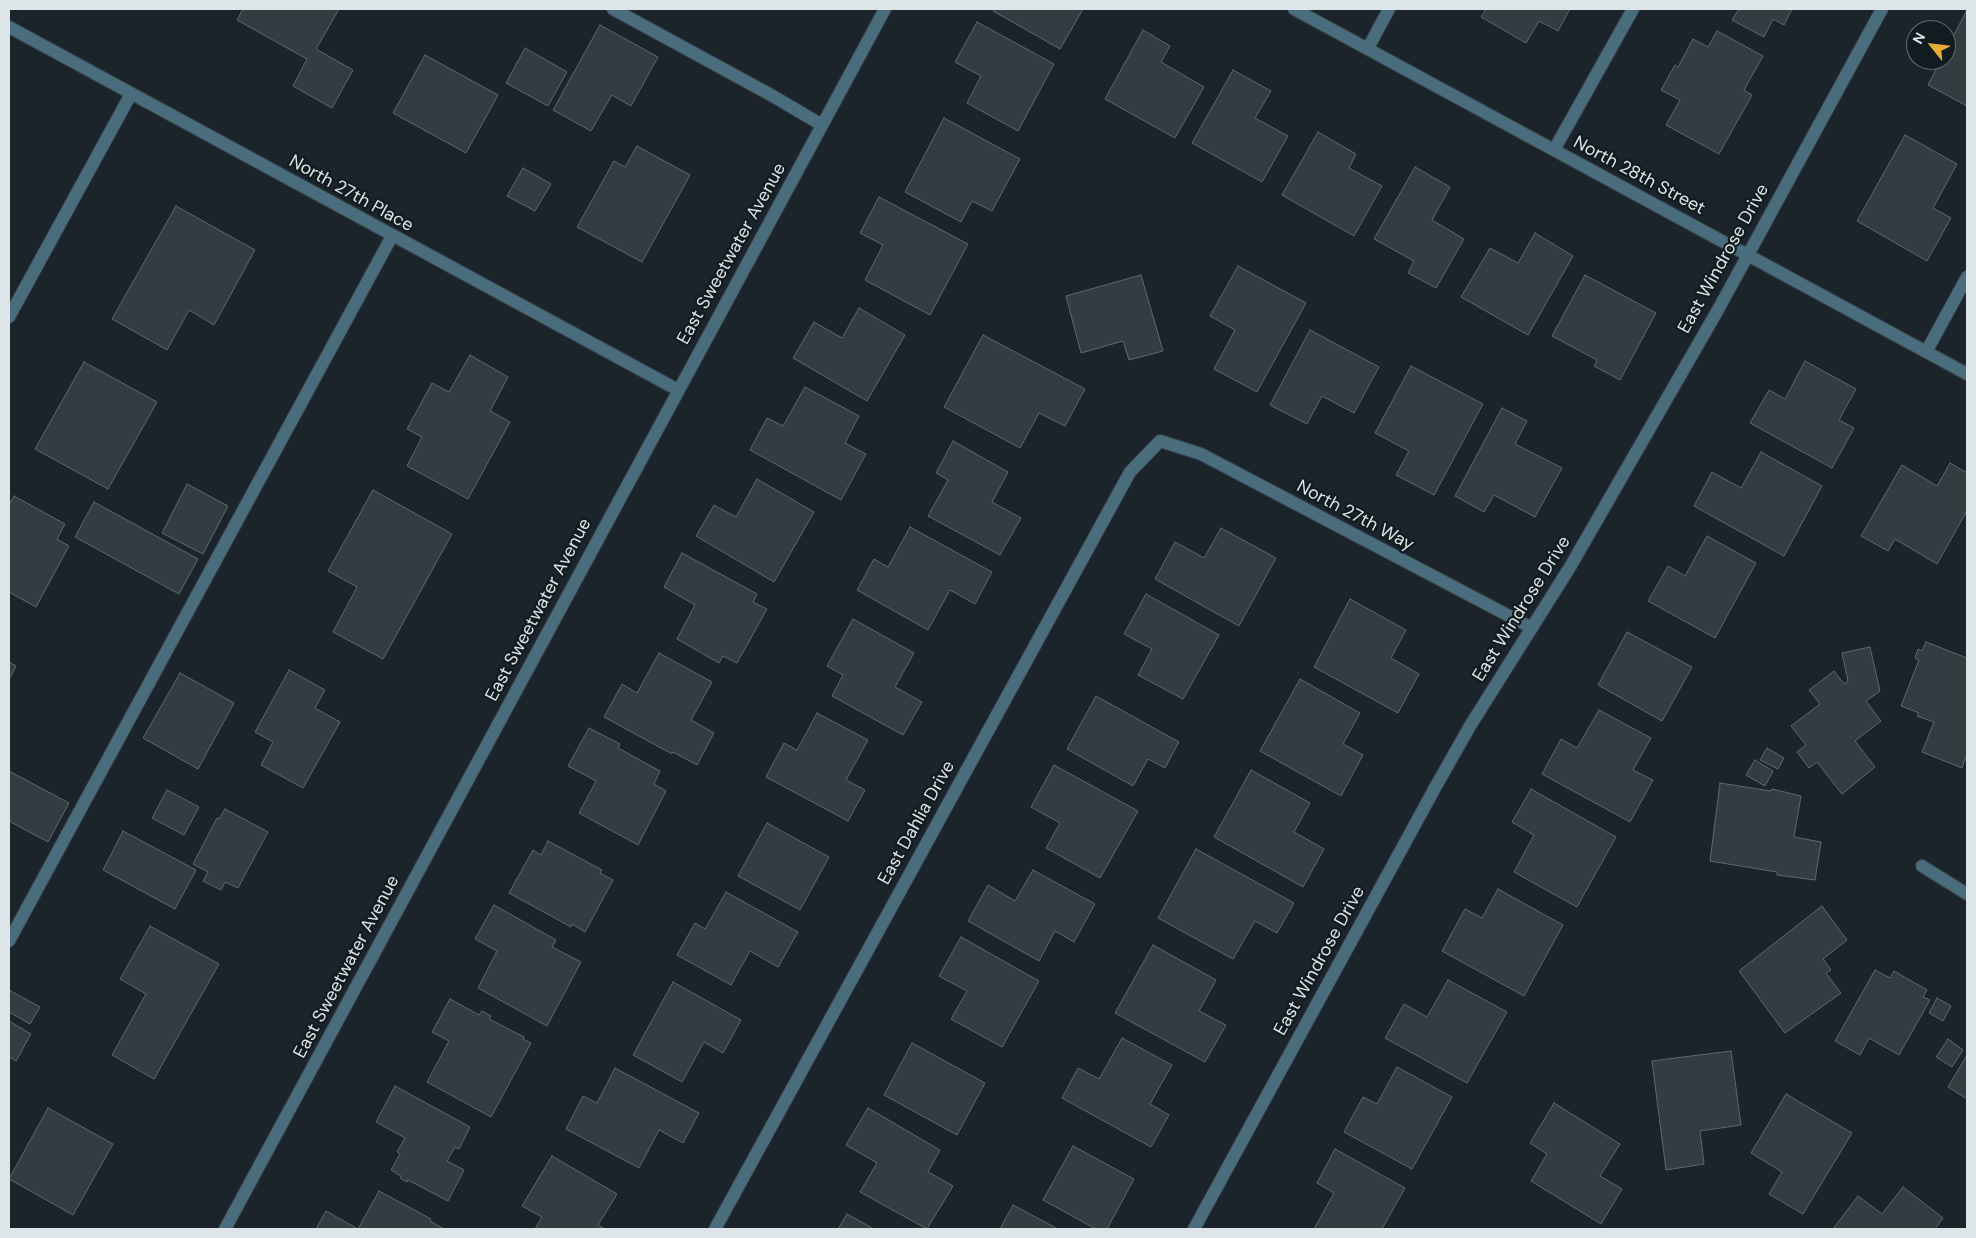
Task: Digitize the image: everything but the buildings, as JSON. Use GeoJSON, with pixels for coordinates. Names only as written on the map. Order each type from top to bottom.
{"type":"FeatureCollection","features":[{"type":"Feature","properties":{"kind":"street"},"geometry":{"type":"LineString","coordinates":[[613,9],[822,125]]}},
{"type":"Feature","properties":{"kind":"street","name":"East Sweetwater Avenue"},"geometry":{"type":"LineString","coordinates":[[225,1229],[885,9]]}},
{"type":"Feature","properties":{"kind":"street","name":"North 28th Street"},"geometry":{"type":"LineString","coordinates":[[1294,9],[1967,374]]}},
{"type":"Feature","properties":{"kind":"street"},"geometry":{"type":"LineString","coordinates":[[1368,48],[1389,9]]}},
{"type":"Feature","properties":{"kind":"street"},"geometry":{"type":"LineString","coordinates":[[1554,150],[1633,9]]}},
{"type":"Feature","properties":{"kind":"street","name":"East Windrose Drive"},"geometry":{"type":"LineString","coordinates":[[1194,1229],[1436,786],[1470,726],[1574,559],[1719,308],[1882,9]]}},
{"type":"Feature","properties":{"kind":"street","name":"North 27th Place"},"geometry":{"type":"LineString","coordinates":[[9,28],[678,390]]}},
{"type":"Feature","properties":{"kind":"street"},"geometry":{"type":"LineString","coordinates":[[9,317],[130,94]]}},
{"type":"Feature","properties":{"kind":"street"},"geometry":{"type":"LineString","coordinates":[[9,941],[392,236]]}},
{"type":"Feature","properties":{"kind":"street"},"geometry":{"type":"LineString","coordinates":[[1926,352],[1967,276]]}},
{"type":"Feature","properties":{"kind":"street","name":"North 27th Way"},"geometry":{"type":"LineString","coordinates":[[1160,441],[1201,454],[1532,628]]}},
{"type":"Feature","properties":{"kind":"street","name":"East Dahlia Drive"},"geometry":{"type":"LineString","coordinates":[[715,1229],[1125,480],[1130,472],[1160,441]]}},
{"type":"Feature","properties":{"kind":"street"},"geometry":{"type":"LineString","coordinates":[[1922,866],[1967,894]]}}]}
